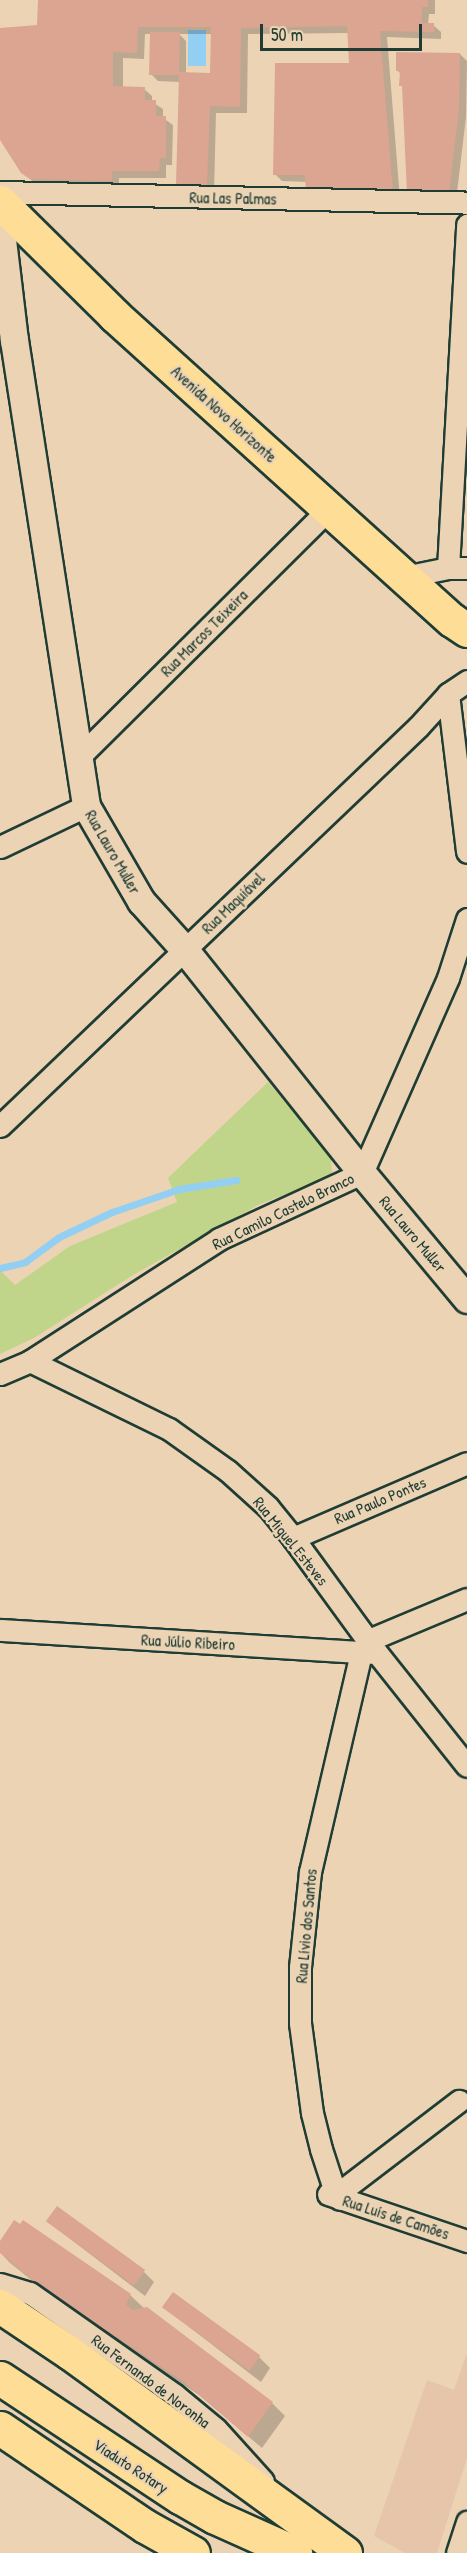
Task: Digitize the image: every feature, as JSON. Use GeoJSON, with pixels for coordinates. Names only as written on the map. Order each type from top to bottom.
{"type":"FeatureCollection","features":[{"type":"Feature","properties":{"kind":"main road","name":"Avenida Novo Horizonte"},"geometry":{"type":"LineString","coordinates":[[0,202],[114,315],[462,632]]}},
{"type":"Feature","properties":{"kind":"main road"},"geometry":{"type":"LineString","coordinates":[[0,2306],[282,2505],[345,2553]]}},
{"type":"Feature","properties":{"kind":"main road","name":"Viaduto Rotary"},"geometry":{"type":"LineString","coordinates":[[0,2378],[143,2475],[215,2517],[281,2548]]}},
{"type":"Feature","properties":{"kind":"main road"},"geometry":{"type":"LineString","coordinates":[[0,2428],[182,2548]]}},
{"type":"Feature","properties":{"kind":"street","name":"Rua Las Palmas"},"geometry":{"type":"LineString","coordinates":[[0,192],[467,203]]}},
{"type":"Feature","properties":{"kind":"street","name":"Rua Lauro Muller"},"geometry":{"type":"LineString","coordinates":[[0,223],[14,340],[86,806],[141,901],[184,949],[362,1173],[467,1299]]}},
{"type":"Feature","properties":{"kind":"street"},"geometry":{"type":"LineString","coordinates":[[404,577],[457,568],[467,225]]}},
{"type":"Feature","properties":{"kind":"street","name":"Rua Marcos Teixeira"},"geometry":{"type":"LineString","coordinates":[[79,757],[329,509]]}},
{"type":"Feature","properties":{"kind":"street","name":"Rua Maquiável"},"geometry":{"type":"LineString","coordinates":[[0,1126],[418,727],[448,694],[467,681]]}},
{"type":"Feature","properties":{"kind":"street"},"geometry":{"type":"LineString","coordinates":[[448,694],[467,852]]}},
{"type":"Feature","properties":{"kind":"street"},"geometry":{"type":"LineString","coordinates":[[0,847],[86,806]]}},
{"type":"Feature","properties":{"kind":"street","name":"Rua Camilo Castelo Branco"},"geometry":{"type":"LineString","coordinates":[[0,1374],[30,1361],[219,1239],[362,1173],[448,978],[467,919]]}},
{"type":"Feature","properties":{"kind":"street","name":"Rua Miguel Esteves"},"geometry":{"type":"LineString","coordinates":[[30,1361],[170,1430],[228,1471],[268,1507],[293,1538],[369,1648],[467,1766]]}},
{"type":"Feature","properties":{"kind":"street","name":"Rua Paulo Pontes"},"geometry":{"type":"LineString","coordinates":[[293,1538],[467,1463]]}},
{"type":"Feature","properties":{"kind":"street"},"geometry":{"type":"LineString","coordinates":[[369,1648],[467,1599]]}},
{"type":"Feature","properties":{"kind":"street","name":"Rua Júlio Ribeiro"},"geometry":{"type":"LineString","coordinates":[[0,1630],[369,1648]]}},
{"type":"Feature","properties":{"kind":"street","name":"Rua Lívio dos Santos"},"geometry":{"type":"LineString","coordinates":[[334,2196],[307,2084],[300,2023],[300,1967],[310,1872],[369,1648]]}},
{"type":"Feature","properties":{"kind":"street"},"geometry":{"type":"LineString","coordinates":[[334,2196],[459,2101]]}},
{"type":"Feature","properties":{"kind":"street","name":"Rua Luís de Camões"},"geometry":{"type":"LineString","coordinates":[[334,2196],[467,2241]]}},
{"type":"Feature","properties":{"kind":"street","name":"Rua Fernando de Noronha"},"geometry":{"type":"LineString","coordinates":[[0,2284],[30,2293],[175,2395],[237,2450],[282,2505]]}},
{"type":"Feature","properties":{"kind":"street"},"geometry":{"type":"LineString","coordinates":[[457,2553],[467,2522]]}},
{"type":"Feature","properties":{"kind":"shaded area"},"geometry":{"type":"Polygon","coordinates":[[[467,2353],[467,2458],[437,2553],[405,2553],[374,2536],[427,2380],[454,2390],[467,2353]]]}},
{"type":"Feature","properties":{"kind":"green space"},"geometry":{"type":"Polygon","coordinates":[[[268,1082],[325,1150],[331,1159],[332,1173],[323,1180],[260,1204],[133,1275],[34,1338],[0,1354],[0,1270],[15,1285],[70,1246],[177,1202],[168,1178],[268,1082]]]}},
{"type":"Feature","properties":{"kind":"water"},"geometry":{"type":"Polygon","coordinates":[[[188,30],[206,30],[206,66],[188,66],[188,30]]]}},
{"type":"Feature","properties":{"kind":"building"},"geometry":{"type":"Polygon","coordinates":[[[38,0],[428,0],[428,7],[422,7],[422,23],[434,23],[434,32],[380,31],[393,193],[306,192],[305,175],[273,175],[275,63],[349,63],[347,26],[241,28],[240,107],[210,106],[207,186],[176,185],[179,75],[149,75],[150,32],[180,32],[179,72],[210,73],[211,27],[138,27],[137,53],[113,52],[113,86],[145,87],[145,100],[156,100],[156,116],[166,116],[166,158],[160,158],[159,171],[112,171],[112,181],[30,179],[21,173],[0,140],[0,28],[37,25],[38,0]]]}},
{"type":"Feature","properties":{"kind":"building"},"geometry":{"type":"Polygon","coordinates":[[[396,52],[460,53],[459,109],[449,194],[407,193],[402,86],[399,86],[400,71],[396,71],[396,52]]]}},
{"type":"Feature","properties":{"kind":"building"},"geometry":{"type":"Polygon","coordinates":[[[57,2206],[145,2270],[134,2285],[46,2221],[57,2206]]]}},
{"type":"Feature","properties":{"kind":"building"},"geometry":{"type":"Polygon","coordinates":[[[14,2220],[20,2224],[23,2220],[131,2294],[126,2305],[133,2310],[147,2307],[273,2402],[248,2437],[184,2382],[40,2286],[0,2253],[0,2241],[14,2220]]]}},
{"type":"Feature","properties":{"kind":"building"},"geometry":{"type":"Polygon","coordinates":[[[173,2292],[260,2355],[249,2371],[162,2307],[173,2292]]]}},
{"type":"Feature","properties":{"kind":"waterway"},"geometry":{"type":"LineString","coordinates":[[0,1268],[25,1262],[59,1237],[112,1212],[179,1189],[236,1180]]}}]}
